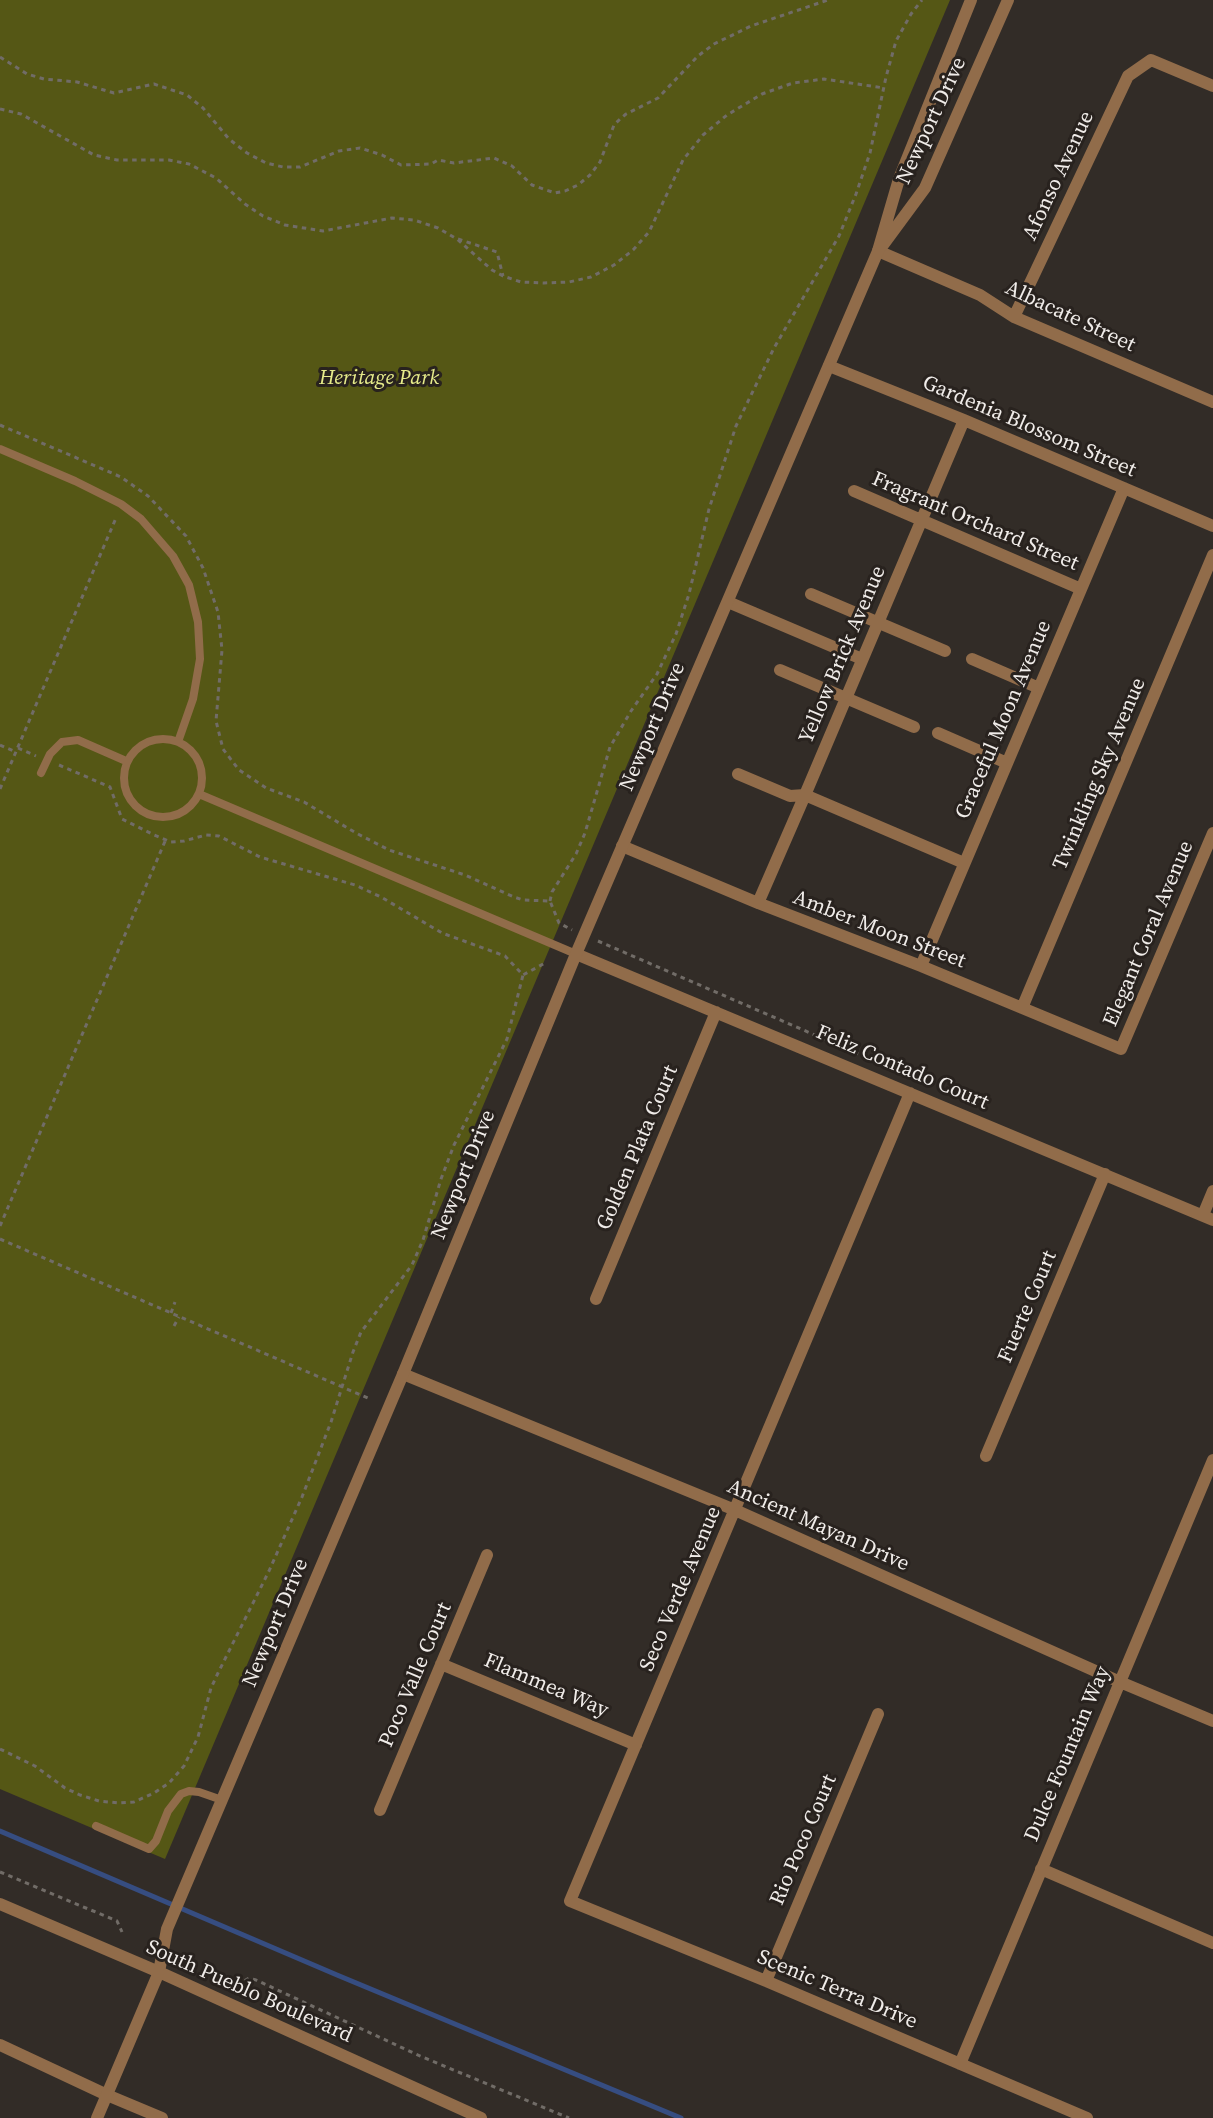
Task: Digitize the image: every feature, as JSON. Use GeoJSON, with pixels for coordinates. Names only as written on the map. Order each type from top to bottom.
{"type":"FeatureCollection","features":[{"type":"Feature","properties":{"kind":"street","name":"Newport Drive"},"geometry":{"type":"LineString","coordinates":[[97,2118],[159,1972],[167,1929],[404,1374],[584,935],[878,251],[899,179],[971,0]]}},
{"type":"Feature","properties":{"kind":"street","name":"Newport Drive"},"geometry":{"type":"LineString","coordinates":[[878,251],[925,188],[1008,0]]}},
{"type":"Feature","properties":{"kind":"street","name":"Afonso Avenue"},"geometry":{"type":"LineString","coordinates":[[1014,317],[1128,76],[1151,60],[1213,86]]}},
{"type":"Feature","properties":{"kind":"street","name":"Albacate Street"},"geometry":{"type":"LineString","coordinates":[[878,251],[980,295],[1014,317],[1213,402]]}},
{"type":"Feature","properties":{"kind":"street","name":"Gardenia Blossom Street"},"geometry":{"type":"LineString","coordinates":[[829,366],[964,420],[1213,526]]}},
{"type":"Feature","properties":{"kind":"street","name":"Yellow Brick Avenue"},"geometry":{"type":"LineString","coordinates":[[758,903],[964,420]]}},
{"type":"Feature","properties":{"kind":"street","name":"Graceful Moon Avenue"},"geometry":{"type":"LineString","coordinates":[[921,966],[1124,488]]}},
{"type":"Feature","properties":{"kind":"street","name":"Fragrant Orchard Street"},"geometry":{"type":"LineString","coordinates":[[854,491],[1081,589]]}},
{"type":"Feature","properties":{"kind":"street","name":"Twinkling Sky Avenue"},"geometry":{"type":"LineString","coordinates":[[1022,1008],[1213,555]]}},
{"type":"Feature","properties":{"kind":"street"},"geometry":{"type":"LineString","coordinates":[[811,594],[945,651]]}},
{"type":"Feature","properties":{"kind":"street"},"geometry":{"type":"LineString","coordinates":[[728,602],[862,659]]}},
{"type":"Feature","properties":{"kind":"street"},"geometry":{"type":"LineString","coordinates":[[972,659],[1039,688]]}},
{"type":"Feature","properties":{"kind":"street"},"geometry":{"type":"LineString","coordinates":[[780,670],[914,727]]}},
{"type":"Feature","properties":{"kind":"street"},"geometry":{"type":"LineString","coordinates":[[938,733],[1007,763]]}},
{"type":"Feature","properties":{"kind":"street"},"geometry":{"type":"LineString","coordinates":[[738,774],[790,796],[806,795],[964,863]]}},
{"type":"Feature","properties":{"kind":"street","name":"Elegant Coral Avenue"},"geometry":{"type":"LineString","coordinates":[[1121,1049],[1213,833]]}},
{"type":"Feature","properties":{"kind":"street","name":"Amber Moon Street"},"geometry":{"type":"LineString","coordinates":[[622,846],[1121,1049]]}},
{"type":"Feature","properties":{"kind":"street","name":"Feliz Contado Court"},"geometry":{"type":"LineString","coordinates":[[576,954],[1208,1217]]}},
{"type":"Feature","properties":{"kind":"street","name":"Golden Plata Court"},"geometry":{"type":"LineString","coordinates":[[596,1299],[716,1012]]}},
{"type":"Feature","properties":{"kind":"street","name":"Seco Verde Avenue"},"geometry":{"type":"LineString","coordinates":[[570,1901],[910,1093]]}},
{"type":"Feature","properties":{"kind":"street","name":"Fuerte Court"},"geometry":{"type":"LineString","coordinates":[[986,1456],[1105,1174]]}},
{"type":"Feature","properties":{"kind":"street"},"geometry":{"type":"LineString","coordinates":[[1208,1217],[1213,1191]]}},
{"type":"Feature","properties":{"kind":"street","name":"Ancient Mayan Drive"},"geometry":{"type":"LineString","coordinates":[[404,1374],[735,1510],[1120,1682],[1213,1721]]}},
{"type":"Feature","properties":{"kind":"street","name":"Dulce Fountain Way"},"geometry":{"type":"LineString","coordinates":[[960,2064],[1213,1460]]}},
{"type":"Feature","properties":{"kind":"street","name":"Poco Valle Court"},"geometry":{"type":"LineString","coordinates":[[380,1810],[487,1555]]}},
{"type":"Feature","properties":{"kind":"street","name":"Flammea Way"},"geometry":{"type":"LineString","coordinates":[[441,1664],[636,1745]]}},
{"type":"Feature","properties":{"kind":"street","name":"Rio Poco Court"},"geometry":{"type":"LineString","coordinates":[[766,1981],[878,1714]]}},
{"type":"Feature","properties":{"kind":"street"},"geometry":{"type":"LineString","coordinates":[[1041,1869],[1213,1942]]}},
{"type":"Feature","properties":{"kind":"street","name":"Scenic Terra Drive"},"geometry":{"type":"LineString","coordinates":[[570,1901],[766,1981],[1087,2118]]}},
{"type":"Feature","properties":{"kind":"street","name":"South Pueblo Boulevard"},"geometry":{"type":"LineString","coordinates":[[0,1904],[159,1972],[481,2118]]}},
{"type":"Feature","properties":{"kind":"street"},"geometry":{"type":"LineString","coordinates":[[0,2045],[162,2118]]}},
{"type":"Feature","properties":{"kind":"lane"},"geometry":{"type":"LineString","coordinates":[[0,450],[75,481],[121,504],[141,519],[173,556],[189,585],[198,622],[200,659],[193,699],[178,742]]}},
{"type":"Feature","properties":{"kind":"lane"},"geometry":{"type":"LineString","coordinates":[[157,739],[171,739],[178,742],[193,753],[200,764],[202,777],[199,794],[184,812],[172,817],[159,818],[136,808],[128,798],[123,774],[126,762],[144,743],[157,739]]}},
{"type":"Feature","properties":{"kind":"lane"},"geometry":{"type":"LineString","coordinates":[[41,773],[47,760],[62,742],[78,740],[126,762]]}},
{"type":"Feature","properties":{"kind":"lane"},"geometry":{"type":"LineString","coordinates":[[199,794],[576,954]]}},
{"type":"Feature","properties":{"kind":"lane"},"geometry":{"type":"LineString","coordinates":[[96,1827],[149,1849],[156,1841],[171,1805],[181,1794],[189,1791],[198,1792],[222,1800]]}},
{"type":"Feature","properties":{"kind":"path"},"geometry":{"type":"LineString","coordinates":[[0,57],[27,74],[44,80],[77,82],[114,93],[154,84],[187,95],[203,108],[229,139],[247,153],[266,163],[300,167],[339,150],[360,148],[382,154],[401,165],[430,164],[438,160],[454,163],[494,158],[512,166],[532,185],[555,193],[578,185],[590,175],[600,162],[614,125],[626,114],[658,98],[698,56],[714,44],[751,26],[828,0]]}},
{"type":"Feature","properties":{"kind":"path"},"geometry":{"type":"LineString","coordinates":[[867,1057],[559,923],[550,901],[552,892],[576,854],[585,833],[610,747],[631,711],[657,674],[676,634],[689,594],[709,509],[736,426],[774,348],[839,236],[870,153],[896,41],[910,14],[922,0]]}},
{"type":"Feature","properties":{"kind":"path"},"geometry":{"type":"LineString","coordinates":[[457,238],[492,270],[521,282],[569,282],[591,277],[614,265],[633,250],[648,232],[683,160],[703,135],[727,115],[762,94],[793,83],[824,79],[884,88]]}},
{"type":"Feature","properties":{"kind":"path"},"geometry":{"type":"LineString","coordinates":[[0,109],[21,114],[94,155],[117,160],[169,160],[189,164],[216,178],[245,204],[263,216],[285,225],[323,231],[392,218],[414,220],[497,252],[503,276]]}},
{"type":"Feature","properties":{"kind":"path"},"geometry":{"type":"LineString","coordinates":[[0,425],[121,477],[148,496],[186,536],[203,568],[218,612],[222,650],[216,721],[223,749],[239,771],[266,788],[304,802],[364,838],[389,850],[465,875],[523,900],[550,901]]}},
{"type":"Feature","properties":{"kind":"path"},"geometry":{"type":"LineString","coordinates":[[0,789],[116,517]]}},
{"type":"Feature","properties":{"kind":"path"},"geometry":{"type":"LineString","coordinates":[[0,745],[47,760],[110,787],[122,819],[171,842],[206,835],[219,836],[260,857],[355,885],[381,897],[442,933],[506,956],[523,975]]}},
{"type":"Feature","properties":{"kind":"path"},"geometry":{"type":"LineString","coordinates":[[0,1226],[166,839]]}},
{"type":"Feature","properties":{"kind":"path"},"geometry":{"type":"LineString","coordinates":[[0,1749],[35,1766],[65,1788],[80,1795],[99,1801],[119,1803],[134,1802],[154,1793],[169,1783],[184,1766],[193,1751],[211,1688],[286,1534],[331,1422],[361,1332],[412,1265],[423,1240],[441,1179],[454,1145],[507,1039],[523,975],[545,963]]}},
{"type":"Feature","properties":{"kind":"path"},"geometry":{"type":"LineString","coordinates":[[0,1239],[370,1399]]}},
{"type":"Feature","properties":{"kind":"path"},"geometry":{"type":"LineString","coordinates":[[171,1312],[175,1302]]}},
{"type":"Feature","properties":{"kind":"path"},"geometry":{"type":"LineString","coordinates":[[174,1326],[179,1316]]}},
{"type":"Feature","properties":{"kind":"path"},"geometry":{"type":"LineString","coordinates":[[0,1872],[117,1921],[122,1932]]}},
{"type":"Feature","properties":{"kind":"path"},"geometry":{"type":"LineString","coordinates":[[237,1985],[249,1978],[256,1980],[420,2056],[569,2118]]}},
{"type":"Feature","properties":{"kind":"green space","name":"Heritage Park"},"geometry":{"type":"Polygon","coordinates":[[[0,0],[950,0],[165,1859],[0,1789],[0,0]]]}},
{"type":"Feature","properties":{"kind":"waterway"},"geometry":{"type":"LineString","coordinates":[[0,1831],[337,1975],[681,2118]]}}]}
